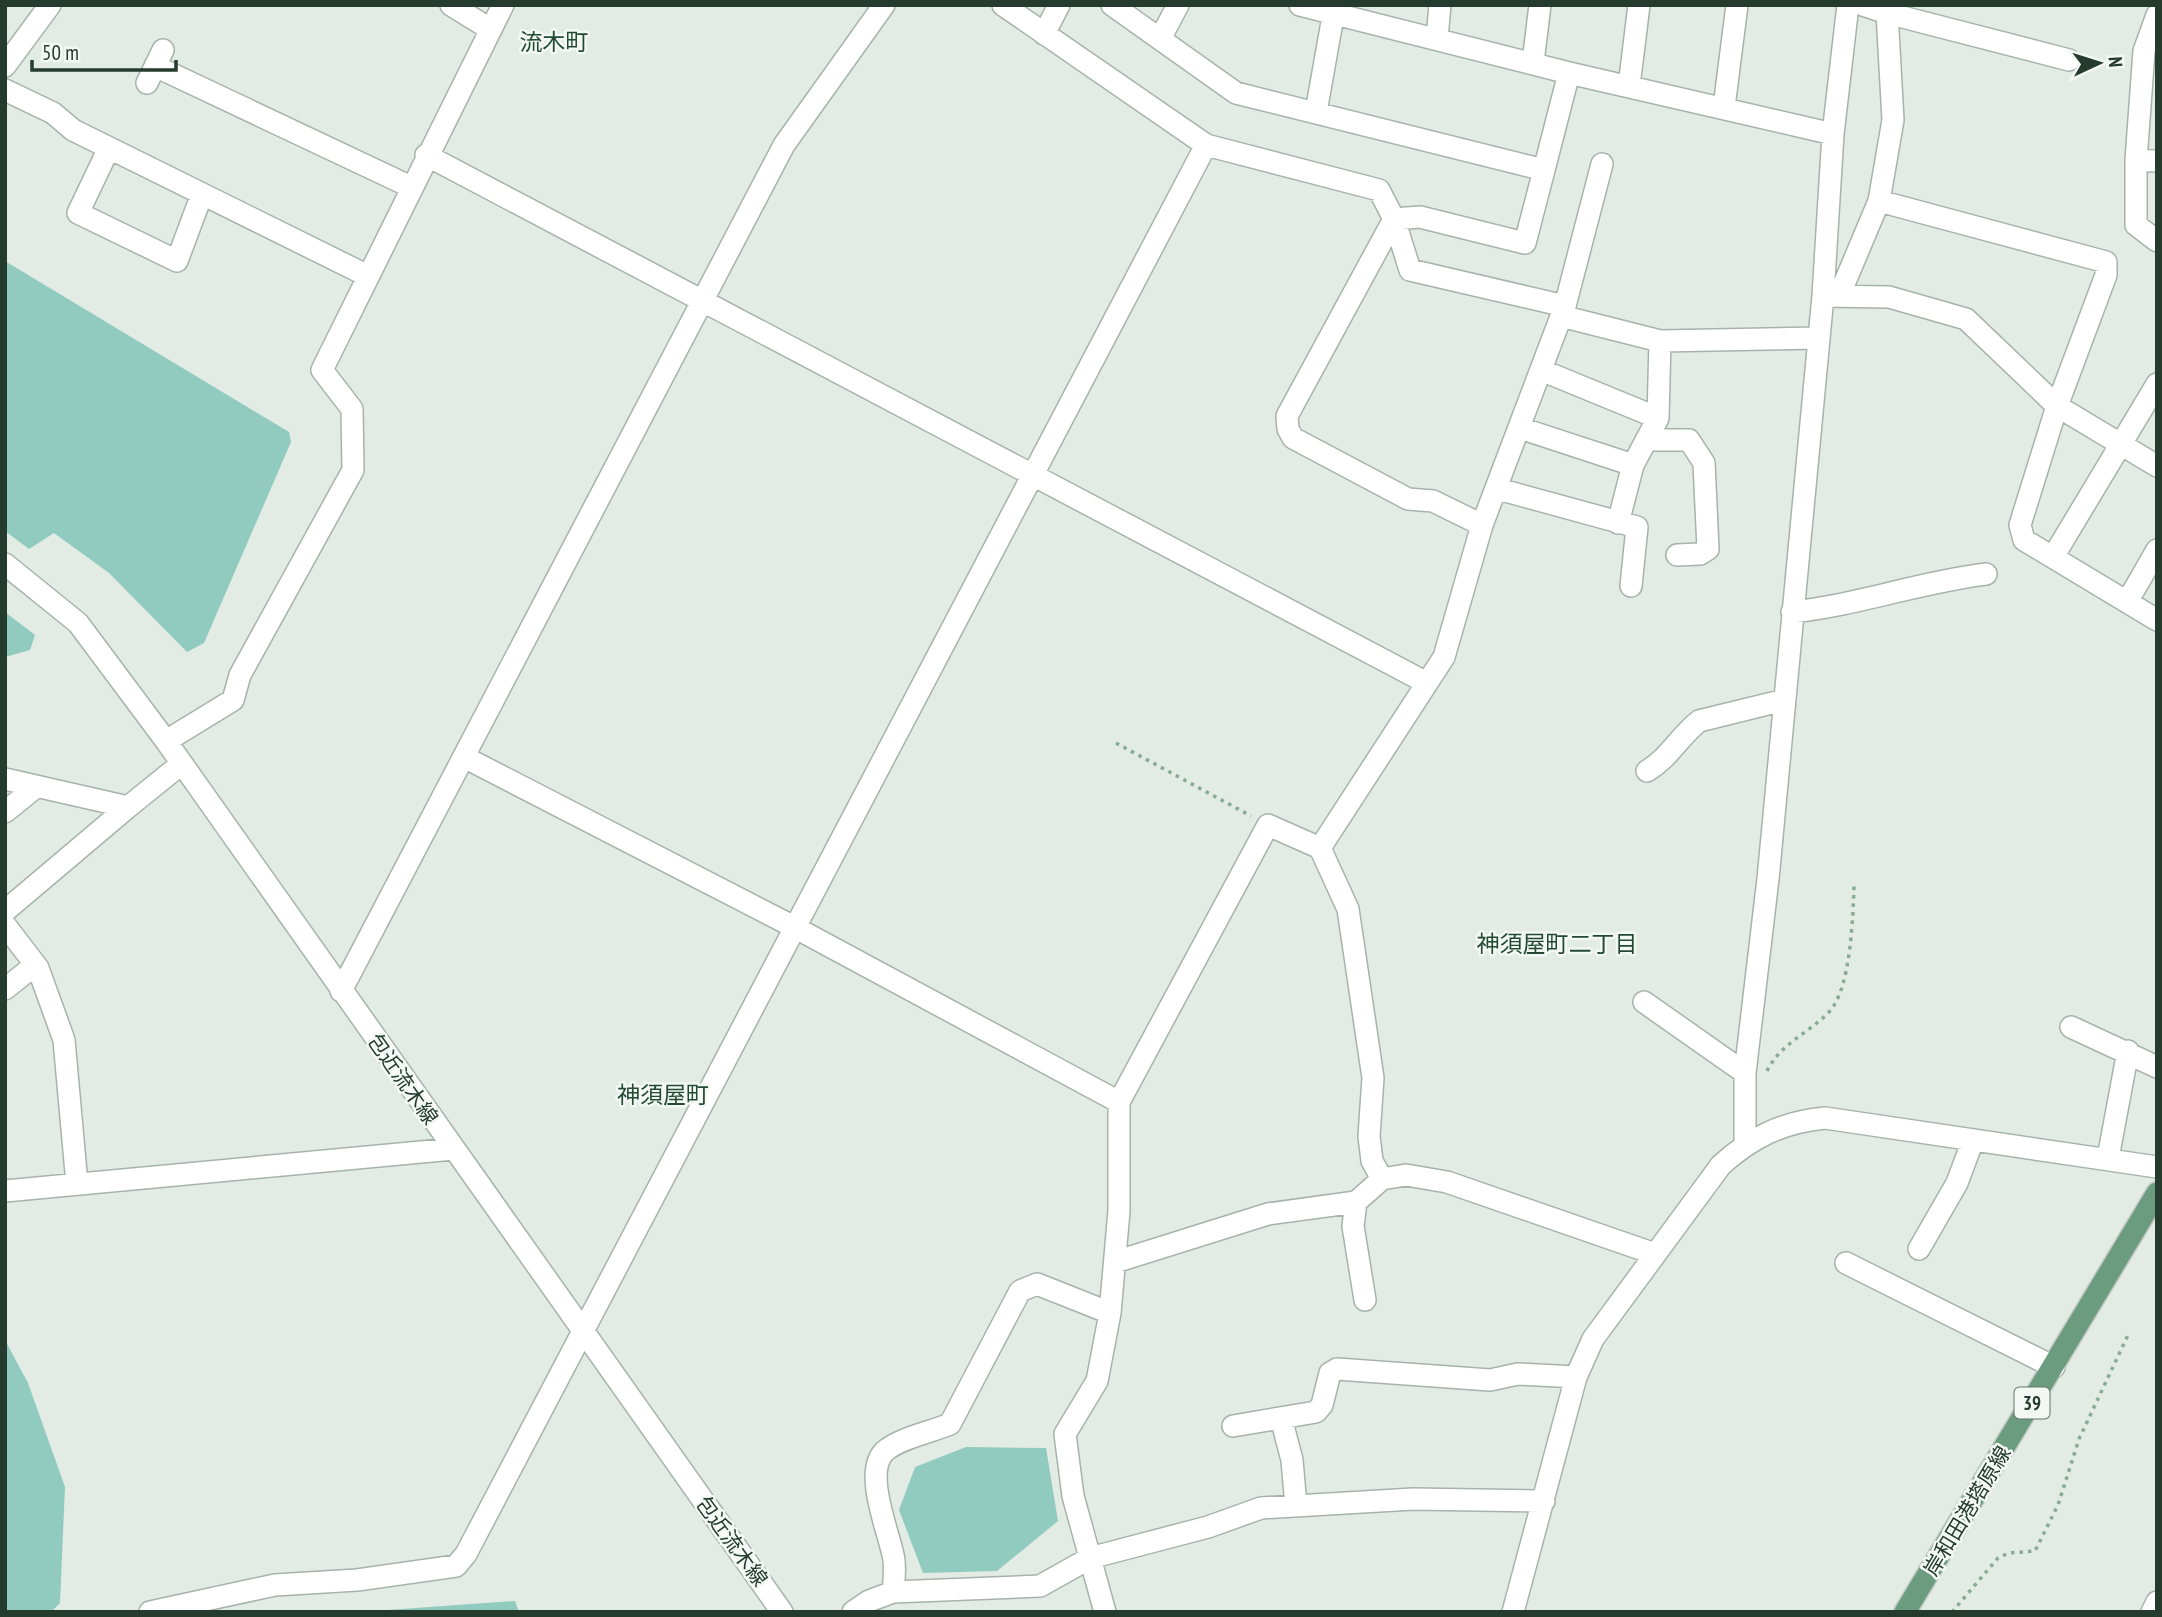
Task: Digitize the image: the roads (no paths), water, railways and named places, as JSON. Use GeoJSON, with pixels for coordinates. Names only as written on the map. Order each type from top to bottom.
{"type":"FeatureCollection","features":[{"type":"Feature","properties":{"kind":"main road","name":"岸和田港塔原線"},"geometry":{"type":"LineString","coordinates":[[1905,1612],[2157,1193]]}},
{"type":"Feature","properties":{"kind":"street"},"geometry":{"type":"LineString","coordinates":[[5,66],[50,5]]}},
{"type":"Feature","properties":{"kind":"street"},"geometry":{"type":"LineString","coordinates":[[451,5],[490,29]]}},
{"type":"Feature","properties":{"kind":"street"},"geometry":{"type":"LineString","coordinates":[[166,741],[233,700],[240,675],[354,470],[352,409],[322,370],[426,155],[503,5]]}},
{"type":"Feature","properties":{"kind":"street"},"geometry":{"type":"LineString","coordinates":[[341,991],[784,145],[884,5]]}},
{"type":"Feature","properties":{"kind":"street"},"geometry":{"type":"LineString","coordinates":[[1003,5],[1206,145],[1379,190],[1394,219],[1410,270],[1563,311],[1660,341],[1818,338]]}},
{"type":"Feature","properties":{"kind":"street"},"geometry":{"type":"LineString","coordinates":[[1044,34],[1059,5]]}},
{"type":"Feature","properties":{"kind":"street"},"geometry":{"type":"LineString","coordinates":[[1112,5],[1236,93],[1544,170]]}},
{"type":"Feature","properties":{"kind":"street"},"geometry":{"type":"LineString","coordinates":[[1160,39],[1178,5]]}},
{"type":"Feature","properties":{"kind":"street"},"geometry":{"type":"LineString","coordinates":[[1300,5],[1335,9],[1569,73],[1833,134]]}},
{"type":"Feature","properties":{"kind":"street"},"geometry":{"type":"LineString","coordinates":[[1437,38],[1440,5]]}},
{"type":"Feature","properties":{"kind":"street"},"geometry":{"type":"LineString","coordinates":[[1533,62],[1540,5]]}},
{"type":"Feature","properties":{"kind":"street"},"geometry":{"type":"LineString","coordinates":[[1629,86],[1639,5]]}},
{"type":"Feature","properties":{"kind":"street"},"geometry":{"type":"LineString","coordinates":[[1724,107],[1737,5]]}},
{"type":"Feature","properties":{"kind":"street"},"geometry":{"type":"LineString","coordinates":[[1831,296],[1833,134],[1848,5]]}},
{"type":"Feature","properties":{"kind":"street"},"geometry":{"type":"LineString","coordinates":[[1863,5],[2069,60]]}},
{"type":"Feature","properties":{"kind":"street"},"geometry":{"type":"LineString","coordinates":[[1316,113],[1335,9]]}},
{"type":"Feature","properties":{"kind":"street"},"geometry":{"type":"LineString","coordinates":[[1745,1143],[1755,1076],[1768,879],[1818,338],[1831,296],[1879,201],[1893,120],[1887,13]]}},
{"type":"Feature","properties":{"kind":"street"},"geometry":{"type":"LineString","coordinates":[[2157,15],[2150,53],[2146,160],[2136,225],[2157,241]]}},
{"type":"Feature","properties":{"kind":"street"},"geometry":{"type":"LineString","coordinates":[[155,66],[411,187]]}},
{"type":"Feature","properties":{"kind":"street"},"geometry":{"type":"LineString","coordinates":[[1394,219],[1420,217],[1525,243],[1569,73]]}},
{"type":"Feature","properties":{"kind":"street"},"geometry":{"type":"LineString","coordinates":[[5,90],[53,113],[73,130],[368,276]]}},
{"type":"Feature","properties":{"kind":"street"},"geometry":{"type":"LineString","coordinates":[[150,1612],[275,1585],[357,1580],[456,1566],[466,1554],[1206,145]]}},
{"type":"Feature","properties":{"kind":"street"},"geometry":{"type":"LineString","coordinates":[[109,148],[78,213],[177,261],[202,194]]}},
{"type":"Feature","properties":{"kind":"street"},"geometry":{"type":"LineString","coordinates":[[426,155],[1427,683]]}},
{"type":"Feature","properties":{"kind":"street"},"geometry":{"type":"LineString","coordinates":[[1320,848],[1444,656],[1482,526],[1563,311],[1602,164]]}},
{"type":"Feature","properties":{"kind":"street"},"geometry":{"type":"LineString","coordinates":[[1879,201],[2106,262],[2106,275],[2057,405],[2020,525],[2024,540],[2157,620]]}},
{"type":"Feature","properties":{"kind":"street"},"geometry":{"type":"LineString","coordinates":[[1394,219],[1287,416],[1287,429],[1293,438],[1408,499],[1433,501],[1482,526]]}},
{"type":"Feature","properties":{"kind":"street"},"geometry":{"type":"LineString","coordinates":[[1831,296],[1889,296],[1966,318],[2057,405],[2157,466]]}},
{"type":"Feature","properties":{"kind":"street"},"geometry":{"type":"LineString","coordinates":[[1618,523],[1633,465],[1658,418],[1660,341]]}},
{"type":"Feature","properties":{"kind":"street"},"geometry":{"type":"LineString","coordinates":[[1541,370],[1658,418]]}},
{"type":"Feature","properties":{"kind":"street"},"geometry":{"type":"LineString","coordinates":[[2053,557],[2157,384]]}},
{"type":"Feature","properties":{"kind":"street"},"geometry":{"type":"LineString","coordinates":[[1520,428],[1633,465]]}},
{"type":"Feature","properties":{"kind":"street"},"geometry":{"type":"LineString","coordinates":[[1646,440],[1689,440],[1704,463],[1708,549],[1700,554],[1677,555]]}},
{"type":"Feature","properties":{"kind":"street"},"geometry":{"type":"LineString","coordinates":[[1498,489],[1637,527],[1631,586]]}},
{"type":"Feature","properties":{"kind":"street"},"geometry":{"type":"LineString","coordinates":[[2127,602],[2157,551]]}},
{"type":"Feature","properties":{"kind":"street","name":"包近流木線"},"geometry":{"type":"LineString","coordinates":[[5,564],[78,623],[166,741],[180,765],[782,1612]]}},
{"type":"Feature","properties":{"kind":"street"},"geometry":{"type":"LineString","coordinates":[[1791,612],[1835,607],[1945,579],[1986,574]]}},
{"type":"Feature","properties":{"kind":"street"},"geometry":{"type":"LineString","coordinates":[[1647,771],[1665,761],[1688,730],[1699,721],[1784,699]]}},
{"type":"Feature","properties":{"kind":"street"},"geometry":{"type":"LineString","coordinates":[[464,757],[794,927],[1119,1102]]}},
{"type":"Feature","properties":{"kind":"street"},"geometry":{"type":"LineString","coordinates":[[5,911],[180,765]]}},
{"type":"Feature","properties":{"kind":"street"},"geometry":{"type":"LineString","coordinates":[[5,779],[128,807]]}},
{"type":"Feature","properties":{"kind":"street"},"geometry":{"type":"LineString","coordinates":[[5,812],[36,787]]}},
{"type":"Feature","properties":{"kind":"street"},"geometry":{"type":"LineString","coordinates":[[1105,1612],[1073,1496],[1065,1434],[1097,1381],[1110,1313],[1119,1211],[1119,1102],[1268,825],[1320,848],[1348,909],[1373,1078],[1369,1136],[1372,1161],[1382,1179]]}},
{"type":"Feature","properties":{"kind":"street"},"geometry":{"type":"LineString","coordinates":[[5,925],[35,965],[50,995],[64,1040],[77,1184]]}},
{"type":"Feature","properties":{"kind":"street"},"geometry":{"type":"LineString","coordinates":[[5,989],[35,965]]}},
{"type":"Feature","properties":{"kind":"street"},"geometry":{"type":"LineString","coordinates":[[1644,1002],[1755,1076]]}},
{"type":"Feature","properties":{"kind":"street"},"geometry":{"type":"LineString","coordinates":[[2071,1027],[2128,1051],[2157,1067]]}},
{"type":"Feature","properties":{"kind":"street"},"geometry":{"type":"LineString","coordinates":[[2108,1157],[2128,1051]]}},
{"type":"Feature","properties":{"kind":"street"},"geometry":{"type":"LineString","coordinates":[[1513,1612],[1576,1377],[1592,1339],[1721,1165],[1745,1143],[1797,1121],[1825,1118],[2108,1157],[2157,1167]]}},
{"type":"Feature","properties":{"kind":"street"},"geometry":{"type":"LineString","coordinates":[[1919,1249],[1957,1183],[1973,1140]]}},
{"type":"Feature","properties":{"kind":"street"},"geometry":{"type":"LineString","coordinates":[[5,1191],[453,1149]]}},
{"type":"Feature","properties":{"kind":"street"},"geometry":{"type":"LineString","coordinates":[[1115,1262],[1268,1214],[1356,1202],[1382,1179],[1406,1175],[1447,1182],[1655,1254]]}},
{"type":"Feature","properties":{"kind":"street"},"geometry":{"type":"LineString","coordinates":[[1356,1202],[1353,1226],[1365,1300]]}},
{"type":"Feature","properties":{"kind":"street"},"geometry":{"type":"LineString","coordinates":[[1846,1263],[2054,1367]]}},
{"type":"Feature","properties":{"kind":"street"},"geometry":{"type":"LineString","coordinates":[[893,1592],[894,1558],[878,1495],[880,1457],[887,1449],[950,1424],[1020,1291],[1027,1285],[1037,1284],[1110,1313]]}},
{"type":"Feature","properties":{"kind":"street"},"geometry":{"type":"LineString","coordinates":[[1233,1426],[1316,1412],[1322,1405],[1331,1373],[1337,1369],[1490,1380],[1518,1374],[1576,1377]]}},
{"type":"Feature","properties":{"kind":"street"},"geometry":{"type":"LineString","coordinates":[[1280,1418],[1292,1460],[1296,1506]]}},
{"type":"Feature","properties":{"kind":"street"},"geometry":{"type":"LineString","coordinates":[[853,1612],[869,1601],[893,1592],[1040,1586],[1090,1558],[1208,1527],[1261,1508],[1413,1499],[1544,1501]]}},
{"type":"Feature","properties":{"kind":"street"},"geometry":{"type":"LineString","coordinates":[[2152,1612],[2157,1602]]}},
{"type":"Feature","properties":{"kind":"water"},"geometry":{"type":"Polygon","coordinates":[[[5,261],[289,432],[291,442],[204,643],[187,652],[109,573],[54,533],[29,549],[5,531],[5,261]]]}},
{"type":"Feature","properties":{"kind":"water"},"geometry":{"type":"Polygon","coordinates":[[[5,612],[35,635],[30,650],[5,657],[5,612]]]}},
{"type":"Feature","properties":{"kind":"water"},"geometry":{"type":"Polygon","coordinates":[[[5,1340],[28,1383],[65,1487],[60,1603],[51,1612],[5,1612],[5,1340]]]}},
{"type":"Feature","properties":{"kind":"water"},"geometry":{"type":"Polygon","coordinates":[[[966,1447],[1046,1448],[1058,1521],[997,1571],[923,1573],[899,1510],[915,1467],[966,1447]]]}},
{"type":"Feature","properties":{"kind":"water"},"geometry":{"type":"Polygon","coordinates":[[[515,1601],[519,1612],[359,1612],[515,1601]]]}},
{"type":"Feature","properties":{"kind":"district","name":"流木町"},"geometry":{"type":"Point","coordinates":[554,41]}},
{"type":"Feature","properties":{"kind":"district","name":"神須屋町二丁目"},"geometry":{"type":"Point","coordinates":[1557,943]}},
{"type":"Feature","properties":{"kind":"district","name":"神須屋町"},"geometry":{"type":"Point","coordinates":[663,1094]}}]}
